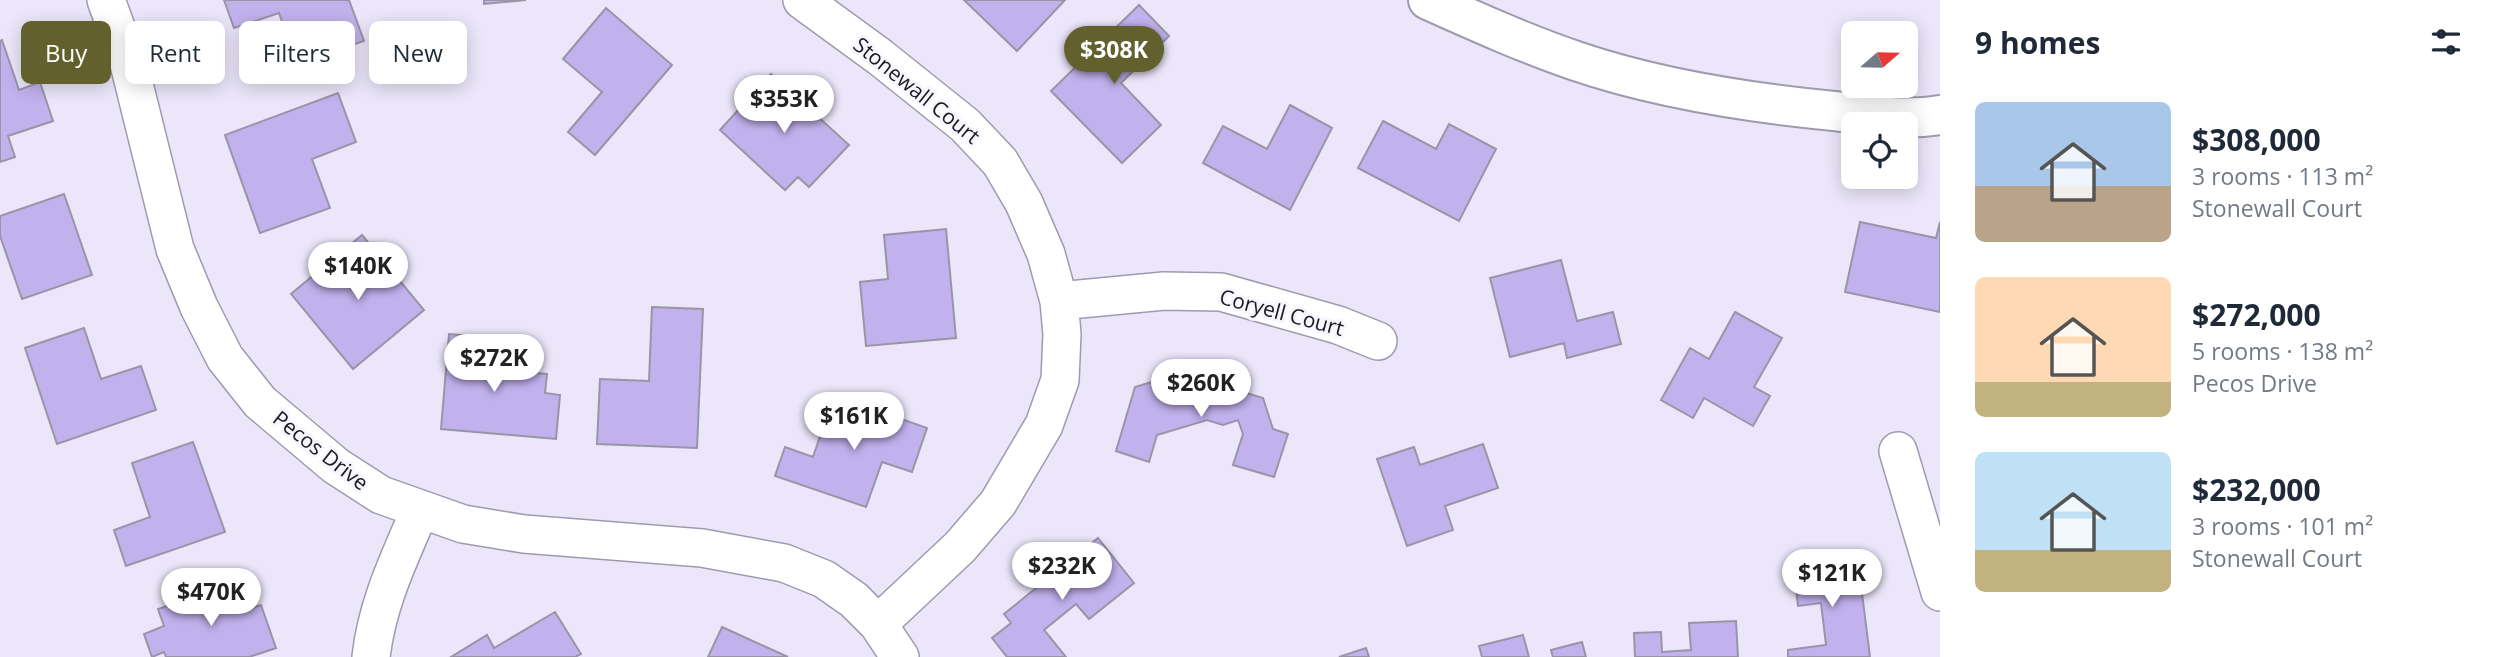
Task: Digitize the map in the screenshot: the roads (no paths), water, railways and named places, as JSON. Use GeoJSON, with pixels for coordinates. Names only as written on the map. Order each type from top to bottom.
{"type":"FeatureCollection","features":[{"type":"Feature","properties":{"kind":"street","name":"Pecos Drive"},"geometry":{"type":"LineString","coordinates":[[106,0],[128,60],[175,249],[199,307],[225,358],[260,402],[336,467],[381,495],[463,524],[524,534],[702,548],[784,563],[824,579],[854,600],[878,624],[900,657]]}},
{"type":"Feature","properties":{"kind":"street","name":"Stonewall Court"},"geometry":{"type":"LineString","coordinates":[[802,0],[880,57],[965,125],[999,162],[1024,203],[1046,254],[1059,301],[1062,334],[1060,380],[1044,425],[998,503],[960,547],[878,624]]}},
{"type":"Feature","properties":{"kind":"street"},"geometry":{"type":"LineString","coordinates":[[1428,0],[1490,28],[1578,61],[1669,85],[1792,107],[1916,119],[1940,115]]}},
{"type":"Feature","properties":{"kind":"street","name":"Coryell Court"},"geometry":{"type":"LineString","coordinates":[[1059,301],[1164,291],[1221,292],[1338,324],[1378,341]]}},
{"type":"Feature","properties":{"kind":"street"},"geometry":{"type":"LineString","coordinates":[[1898,452],[1940,592]]}},
{"type":"Feature","properties":{"kind":"street"},"geometry":{"type":"LineString","coordinates":[[371,657],[374,631],[387,587],[420,510]]}}]}
